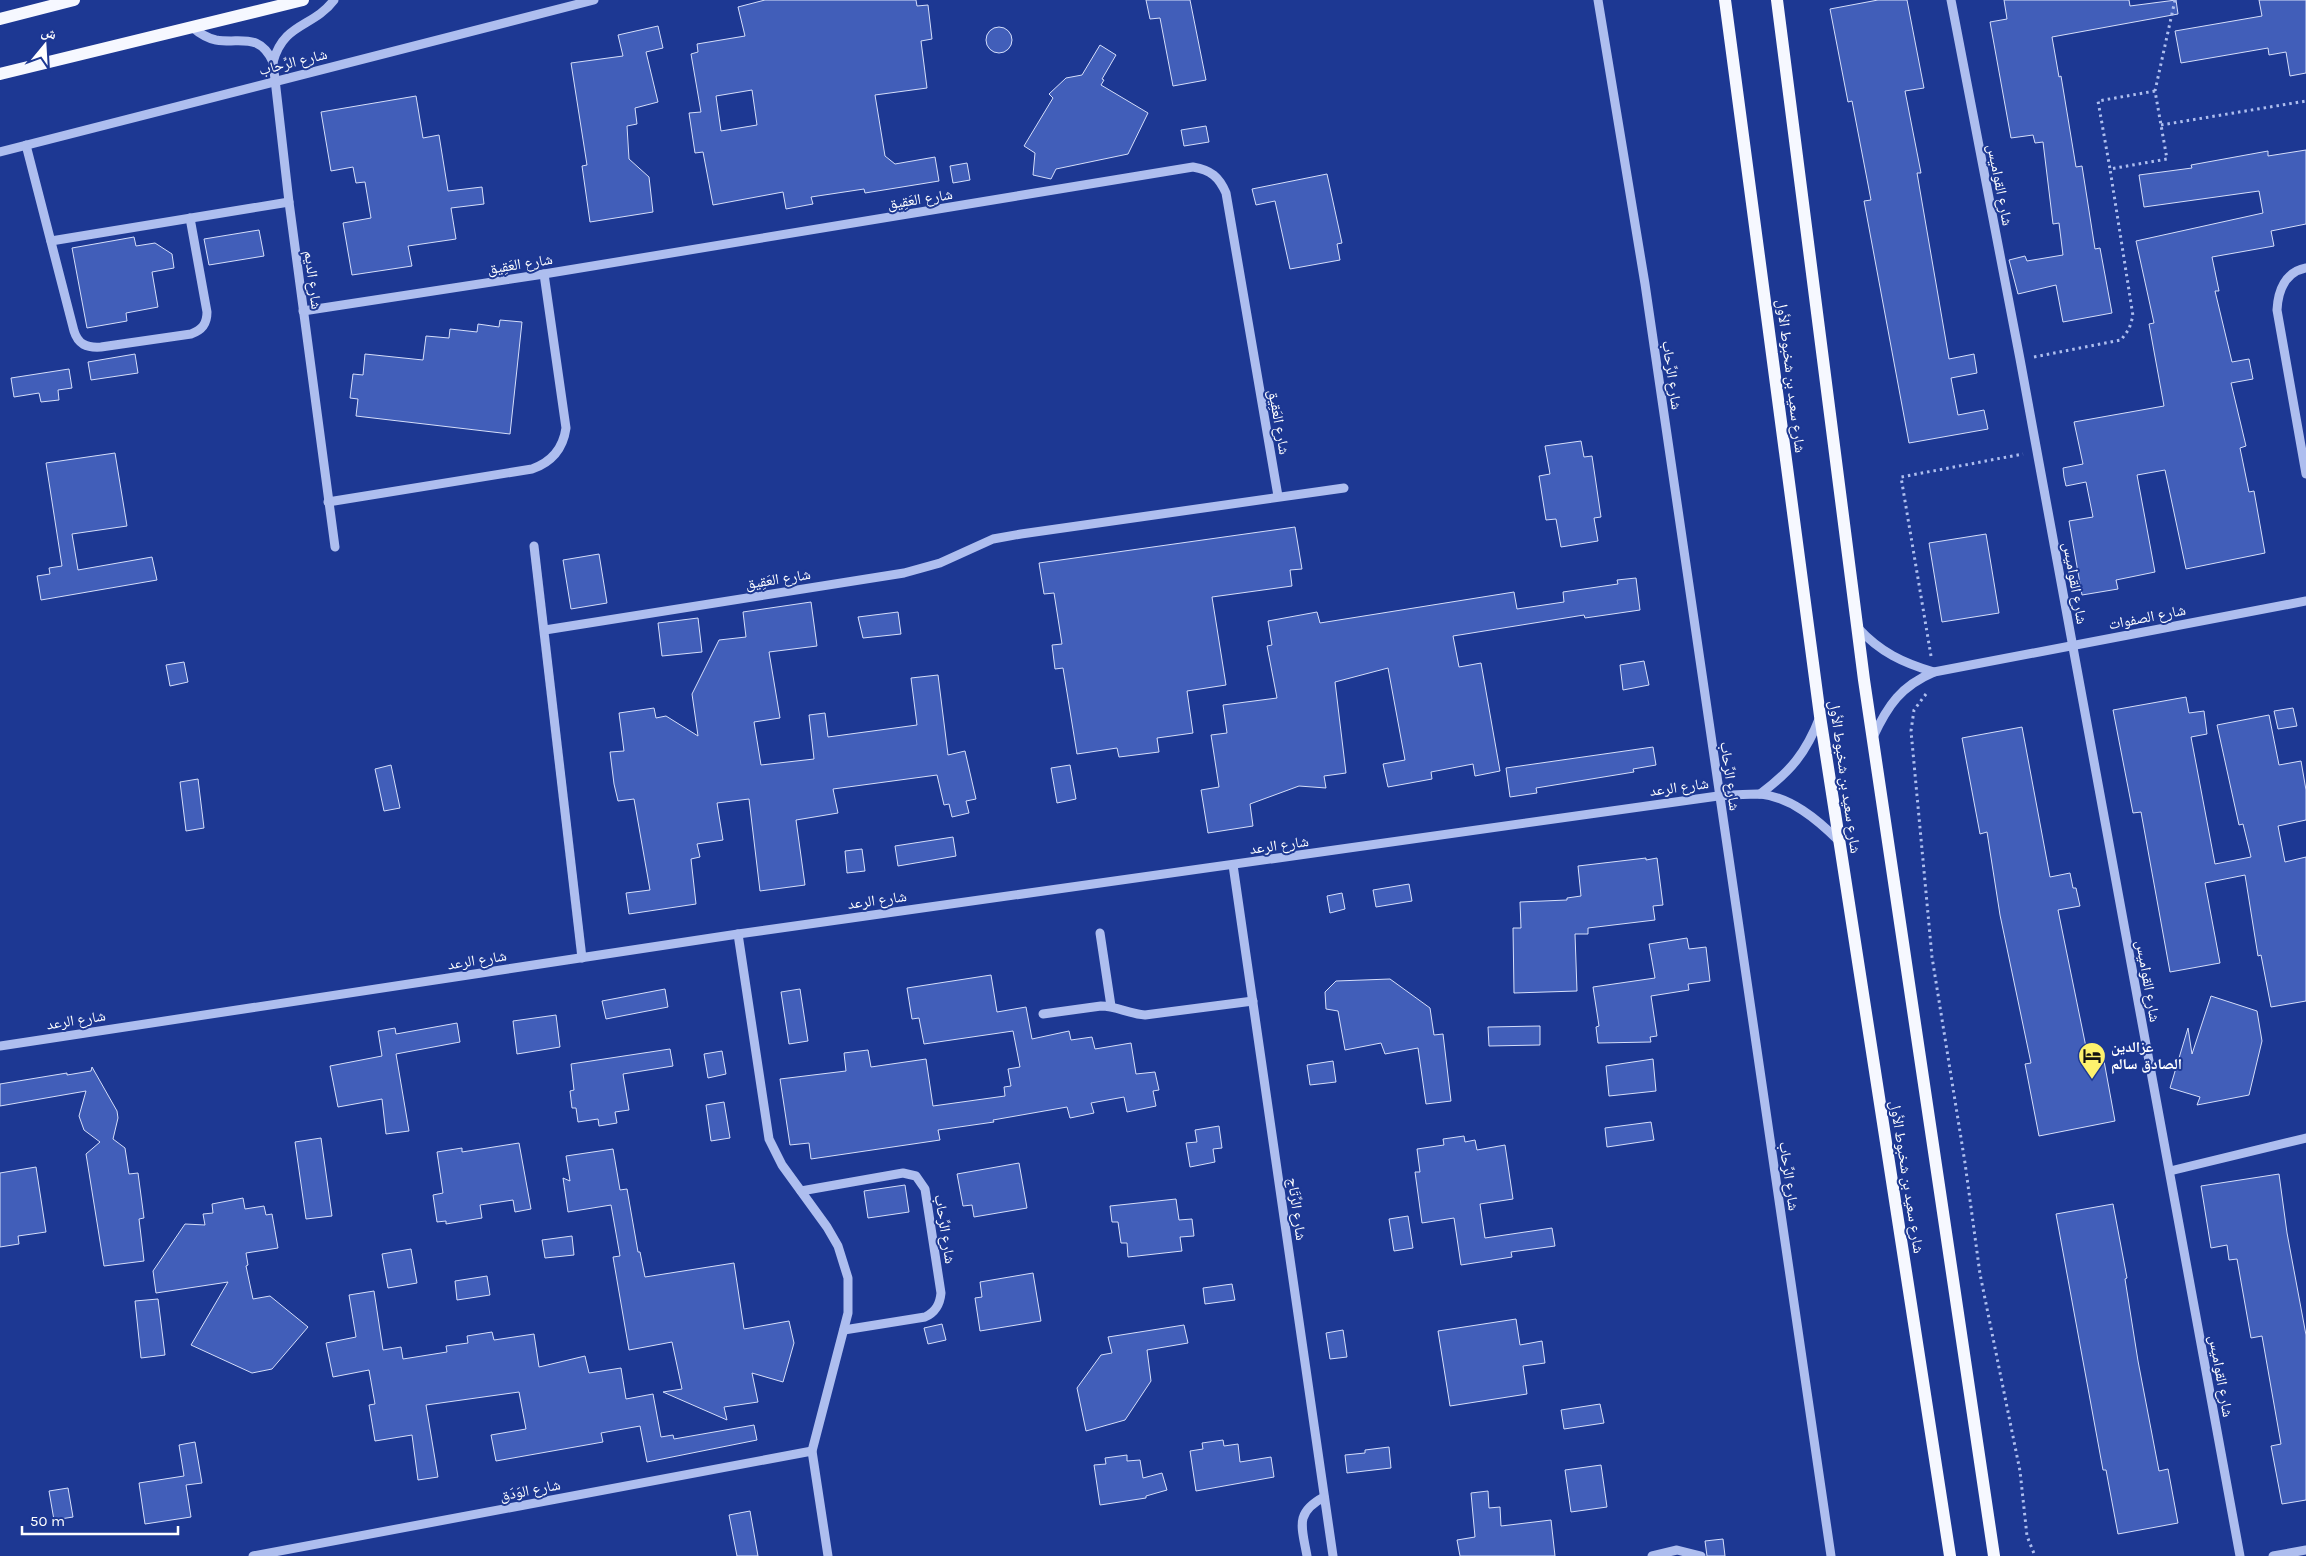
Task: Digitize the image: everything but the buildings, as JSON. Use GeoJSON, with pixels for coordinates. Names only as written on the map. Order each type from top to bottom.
{"type":"FeatureCollection","features":[{"type":"Feature","properties":{"kind":"main road"},"geometry":{"type":"LineString","coordinates":[[0,19],[74,0]]}},
{"type":"Feature","properties":{"kind":"main road"},"geometry":{"type":"LineString","coordinates":[[0,74],[303,0]]}},
{"type":"Feature","properties":{"kind":"main road","name":"شارع سعيد بن شخبوط الأول"},"geometry":{"type":"LineString","coordinates":[[1778,1],[1857,626],[1995,1554]]}},
{"type":"Feature","properties":{"kind":"main road","name":"شارع سعيد بن شخبوط الأول"},"geometry":{"type":"LineString","coordinates":[[1725,2],[1838,841],[1950,1556]]}},
{"type":"Feature","properties":{"kind":"street"},"geometry":{"type":"LineString","coordinates":[[273,62],[276,52],[288,34],[316,17],[334,0]]}},
{"type":"Feature","properties":{"kind":"street","name":"شارع الرِّحاب"},"geometry":{"type":"LineString","coordinates":[[0,152],[275,80],[594,0]]}},
{"type":"Feature","properties":{"kind":"street","name":"شارع الرِّحاب"},"geometry":{"type":"LineString","coordinates":[[1598,0],[1645,284],[1718,796],[1831,1556]]}},
{"type":"Feature","properties":{"kind":"street","name":"شارع القواميس"},"geometry":{"type":"LineString","coordinates":[[1951,0],[2020,360],[2240,1556]]}},
{"type":"Feature","properties":{"kind":"street"},"geometry":{"type":"LineString","coordinates":[[192,27],[213,39],[256,42],[263,47],[273,62]]}},
{"type":"Feature","properties":{"kind":"street","name":"شارع الديم"},"geometry":{"type":"LineString","coordinates":[[273,62],[288,202],[335,547]]}},
{"type":"Feature","properties":{"kind":"street"},"geometry":{"type":"LineString","coordinates":[[26,145],[76,339],[83,345],[92,348],[191,334],[197,332],[205,324],[207,312],[190,218]]}},
{"type":"Feature","properties":{"kind":"street","name":"شارع العَقِيق"},"geometry":{"type":"LineString","coordinates":[[303,311],[544,274],[1193,167],[1204,169],[1214,174],[1222,183],[1226,193],[1278,496]]}},
{"type":"Feature","properties":{"kind":"street"},"geometry":{"type":"LineString","coordinates":[[50,241],[288,202]]}},
{"type":"Feature","properties":{"kind":"street"},"geometry":{"type":"LineString","coordinates":[[2306,268],[2298,270],[2282,287],[2277,298],[2277,310],[2306,470]]}},
{"type":"Feature","properties":{"kind":"street"},"geometry":{"type":"LineString","coordinates":[[328,502],[532,469],[550,460],[565,437],[566,419],[544,274]]}},
{"type":"Feature","properties":{"kind":"street","name":"شارع العَقِيق"},"geometry":{"type":"LineString","coordinates":[[545,630],[904,573],[940,563],[992,540],[1278,496],[1344,488]]}},
{"type":"Feature","properties":{"kind":"street"},"geometry":{"type":"LineString","coordinates":[[534,546],[582,958]]}},
{"type":"Feature","properties":{"kind":"street","name":"شارع الصفوات"},"geometry":{"type":"LineString","coordinates":[[1873,736],[1890,706],[1901,692],[1914,680],[1934,672],[2306,601]]}},
{"type":"Feature","properties":{"kind":"street","name":"شارع الصفوات"},"geometry":{"type":"LineString","coordinates":[[1857,626],[1868,639],[1896,659],[1934,672]]}},
{"type":"Feature","properties":{"kind":"street"},"geometry":{"type":"LineString","coordinates":[[1760,794],[1780,779],[1798,761],[1811,740],[1820,716]]}},
{"type":"Feature","properties":{"kind":"street","name":"شارع الرعد"},"geometry":{"type":"LineString","coordinates":[[0,1046],[738,934],[1718,796],[1760,794],[1782,800],[1804,811],[1822,824],[1838,841]]}},
{"type":"Feature","properties":{"kind":"street","name":"شارع الرِّتَاج"},"geometry":{"type":"LineString","coordinates":[[1233,865],[1333,1556]]}},
{"type":"Feature","properties":{"kind":"street"},"geometry":{"type":"LineString","coordinates":[[1100,933],[1111,1006]]}},
{"type":"Feature","properties":{"kind":"street"},"geometry":{"type":"LineString","coordinates":[[738,934],[769,1139],[782,1165],[827,1227],[844,1262],[849,1296],[844,1330],[812,1451],[828,1556]]}},
{"type":"Feature","properties":{"kind":"street"},"geometry":{"type":"LineString","coordinates":[[1042,1014],[1111,1006],[1131,1014],[1145,1015],[1253,1001]]}},
{"type":"Feature","properties":{"kind":"street"},"geometry":{"type":"LineString","coordinates":[[2170,1171],[2306,1138]]}},
{"type":"Feature","properties":{"kind":"street","name":"شارع الرِّحاب"},"geometry":{"type":"LineString","coordinates":[[801,1191],[903,1173],[916,1176],[924,1189],[941,1293],[937,1307],[932,1314],[925,1317],[844,1330]]}},
{"type":"Feature","properties":{"kind":"street","name":"شارع الوَدَق"},"geometry":{"type":"LineString","coordinates":[[253,1556],[812,1451]]}},
{"type":"Feature","properties":{"kind":"street"},"geometry":{"type":"LineString","coordinates":[[1307,1556],[1302,1526],[1304,1515],[1311,1504],[1324,1497]]}},
{"type":"Feature","properties":{"kind":"street"},"geometry":{"type":"LineString","coordinates":[[1652,1556],[1677,1550],[1701,1556]]}},
{"type":"Feature","properties":{"kind":"street"},"geometry":{"type":"LineString","coordinates":[[2273,1556],[2306,1550]]}},
{"type":"Feature","properties":{"kind":"path"},"geometry":{"type":"LineString","coordinates":[[2110,169],[2167,159],[2155,91],[2175,0]]}},
{"type":"Feature","properties":{"kind":"path"},"geometry":{"type":"LineString","coordinates":[[2020,360],[2121,340],[2129,329],[2133,316],[2098,101],[2155,91]]}},
{"type":"Feature","properties":{"kind":"path"},"geometry":{"type":"LineString","coordinates":[[2161,125],[2306,101]]}},
{"type":"Feature","properties":{"kind":"path"},"geometry":{"type":"LineString","coordinates":[[2035,1556],[2027,1536],[2020,1471],[1980,1274],[1932,957],[1911,731],[1914,710],[1927,693],[1936,688],[1901,477],[2037,452]]}},
{"type":"Feature","properties":{"kind":"place","name":"عزالدين الصادق سالم"},"geometry":{"type":"Point","coordinates":[2092,1080]}}]}
